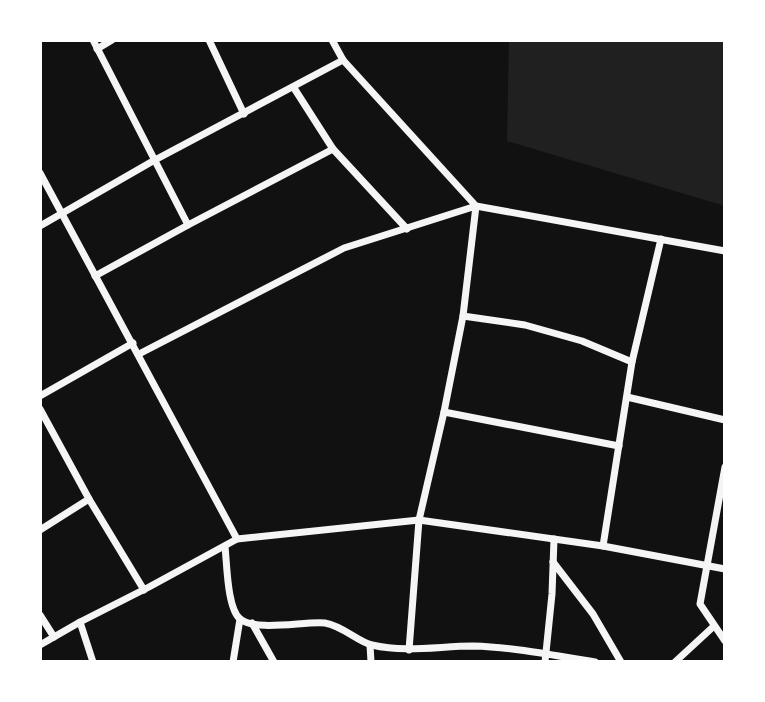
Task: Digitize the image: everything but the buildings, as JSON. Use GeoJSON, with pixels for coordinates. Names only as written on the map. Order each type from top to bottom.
{"type":"FeatureCollection","features":[{"type":"Feature","properties":{"kind":"street"},"geometry":{"type":"LineString","coordinates":[[93,40],[188,226]]}},
{"type":"Feature","properties":{"kind":"street"},"geometry":{"type":"LineString","coordinates":[[97,49],[112,40]]}},
{"type":"Feature","properties":{"kind":"street"},"geometry":{"type":"LineString","coordinates":[[209,40],[244,114]]}},
{"type":"Feature","properties":{"kind":"street"},"geometry":{"type":"LineString","coordinates":[[332,40],[343,60],[476,206],[463,316],[419,520],[409,650]]}},
{"type":"Feature","properties":{"kind":"street"},"geometry":{"type":"LineString","coordinates":[[40,226],[153,161],[343,60]]}},
{"type":"Feature","properties":{"kind":"street"},"geometry":{"type":"LineString","coordinates":[[294,88],[333,149],[407,229]]}},
{"type":"Feature","properties":{"kind":"street"},"geometry":{"type":"LineString","coordinates":[[95,276],[333,149]]}},
{"type":"Feature","properties":{"kind":"street"},"geometry":{"type":"LineString","coordinates":[[40,173],[237,539]]}},
{"type":"Feature","properties":{"kind":"street"},"geometry":{"type":"LineString","coordinates":[[139,354],[344,248],[476,206],[725,251]]}},
{"type":"Feature","properties":{"kind":"street"},"geometry":{"type":"LineString","coordinates":[[603,546],[632,362],[661,239]]}},
{"type":"Feature","properties":{"kind":"street"},"geometry":{"type":"LineString","coordinates":[[463,316],[525,326],[582,341],[632,362]]}},
{"type":"Feature","properties":{"kind":"street"},"geometry":{"type":"LineString","coordinates":[[40,396],[133,343]]}},
{"type":"Feature","properties":{"kind":"street"},"geometry":{"type":"LineString","coordinates":[[626,397],[725,420]]}},
{"type":"Feature","properties":{"kind":"street"},"geometry":{"type":"LineString","coordinates":[[40,409],[89,499],[144,590]]}},
{"type":"Feature","properties":{"kind":"street"},"geometry":{"type":"LineString","coordinates":[[444,412],[619,446]]}},
{"type":"Feature","properties":{"kind":"street"},"geometry":{"type":"LineString","coordinates":[[725,467],[700,604],[725,641]]}},
{"type":"Feature","properties":{"kind":"street"},"geometry":{"type":"LineString","coordinates":[[40,530],[89,499]]}},
{"type":"Feature","properties":{"kind":"street"},"geometry":{"type":"LineString","coordinates":[[40,645],[237,539],[419,520],[603,546],[725,569]]}},
{"type":"Feature","properties":{"kind":"street"},"geometry":{"type":"LineString","coordinates":[[546,658],[554,539]]}},
{"type":"Feature","properties":{"kind":"street"},"geometry":{"type":"LineString","coordinates":[[225,547],[230,593],[236,613],[240,619],[252,623],[272,626],[325,623],[346,630],[370,645],[409,650],[475,646],[546,658],[595,662]]}},
{"type":"Feature","properties":{"kind":"street"},"geometry":{"type":"LineString","coordinates":[[553,562],[593,614],[621,662]]}},
{"type":"Feature","properties":{"kind":"street"},"geometry":{"type":"LineString","coordinates":[[40,615],[54,637]]}},
{"type":"Feature","properties":{"kind":"street"},"geometry":{"type":"LineString","coordinates":[[233,662],[240,619]]}},
{"type":"Feature","properties":{"kind":"street"},"geometry":{"type":"LineString","coordinates":[[80,622],[93,662]]}},
{"type":"Feature","properties":{"kind":"street"},"geometry":{"type":"LineString","coordinates":[[252,623],[274,662]]}},
{"type":"Feature","properties":{"kind":"street"},"geometry":{"type":"LineString","coordinates":[[674,662],[713,626]]}},
{"type":"Feature","properties":{"kind":"street"},"geometry":{"type":"LineString","coordinates":[[370,645],[370,662]]}},
{"type":"Feature","properties":{"kind":"shaded area"},"geometry":{"type":"Polygon","coordinates":[[[509,40],[725,40],[725,206],[507,141],[509,40]]]}}]}
